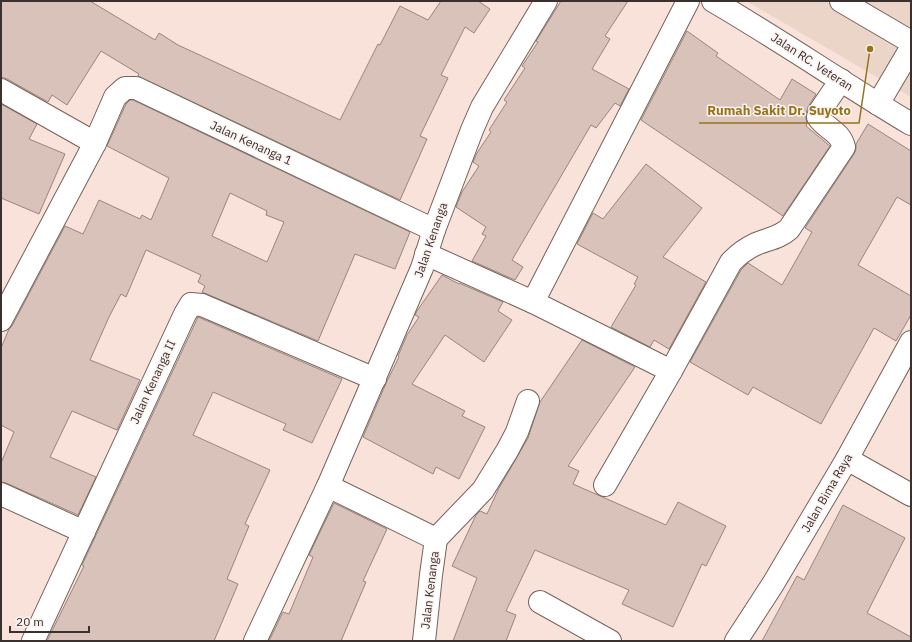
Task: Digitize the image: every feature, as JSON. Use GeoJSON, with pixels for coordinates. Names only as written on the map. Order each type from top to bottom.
{"type":"FeatureCollection","features":[{"type":"Feature","properties":{"kind":"street","name":"Jalan Kenanga"},"geometry":{"type":"LineString","coordinates":[[255,641],[328,486],[375,379],[422,268],[434,230],[466,144],[482,107],[546,1]]}},
{"type":"Feature","properties":{"kind":"street"},"geometry":{"type":"LineString","coordinates":[[533,302],[688,1]]}},
{"type":"Feature","properties":{"kind":"street","name":"Jalan RC. Veteran"},"geometry":{"type":"LineString","coordinates":[[713,1],[763,30],[911,124]]}},
{"type":"Feature","properties":{"kind":"street"},"geometry":{"type":"LineString","coordinates":[[841,1],[911,42]]}},
{"type":"Feature","properties":{"kind":"street"},"geometry":{"type":"LineString","coordinates":[[878,104],[911,48]]}},
{"type":"Feature","properties":{"kind":"street"},"geometry":{"type":"LineString","coordinates":[[605,485],[672,370],[731,262],[754,244],[780,236],[789,229],[844,147],[842,139],[818,117],[820,111],[840,80]]}},
{"type":"Feature","properties":{"kind":"street","name":"Jalan Kenanga 1"},"geometry":{"type":"LineString","coordinates":[[1,320],[95,143],[116,97],[123,89],[136,88],[434,230]]}},
{"type":"Feature","properties":{"kind":"street"},"geometry":{"type":"LineString","coordinates":[[1,90],[95,143]]}},
{"type":"Feature","properties":{"kind":"street"},"geometry":{"type":"LineString","coordinates":[[426,254],[533,302],[672,370]]}},
{"type":"Feature","properties":{"kind":"street","name":"Jalan Kenanga II"},"geometry":{"type":"LineString","coordinates":[[33,641],[191,304],[202,305],[375,379]]}},
{"type":"Feature","properties":{"kind":"street","name":"Jalan Bima Raya"},"geometry":{"type":"LineString","coordinates":[[736,641],[773,584],[848,459],[911,342]]}},
{"type":"Feature","properties":{"kind":"street"},"geometry":{"type":"LineString","coordinates":[[436,539],[483,490],[517,432],[528,401]]}},
{"type":"Feature","properties":{"kind":"street"},"geometry":{"type":"LineString","coordinates":[[848,459],[911,495]]}},
{"type":"Feature","properties":{"kind":"street","name":"Jalan Kenanga"},"geometry":{"type":"LineString","coordinates":[[328,486],[436,539],[424,641]]}},
{"type":"Feature","properties":{"kind":"street"},"geometry":{"type":"LineString","coordinates":[[1,494],[84,532]]}},
{"type":"Feature","properties":{"kind":"street"},"geometry":{"type":"LineString","coordinates":[[540,602],[610,641]]}},
{"type":"Feature","properties":{"kind":"shaded area"},"geometry":{"type":"Polygon","coordinates":[[[746,1],[911,1],[911,97],[746,1]]]}},
{"type":"Feature","properties":{"kind":"building"},"geometry":{"type":"Polygon","coordinates":[[[1,1],[90,1],[155,40],[159,33],[178,45],[340,120],[378,44],[380,45],[400,6],[428,20],[441,1],[478,1],[490,9],[474,33],[465,27],[441,75],[448,78],[420,136],[427,139],[400,200],[138,76],[139,74],[101,51],[67,105],[52,95],[48,102],[1,77],[1,1]]]}},
{"type":"Feature","properties":{"kind":"building"},"geometry":{"type":"Polygon","coordinates":[[[561,1],[628,1],[605,36],[610,39],[592,69],[629,89],[620,106],[615,103],[596,128],[591,125],[512,260],[523,267],[515,280],[472,261],[486,236],[482,234],[486,227],[456,207],[462,192],[479,166],[473,162],[477,153],[491,132],[489,130],[507,102],[504,100],[525,68],[522,66],[538,42],[536,41],[561,1]]]}},
{"type":"Feature","properties":{"kind":"building"},"geometry":{"type":"Polygon","coordinates":[[[687,31],[718,53],[716,56],[780,100],[792,79],[816,94],[806,113],[806,126],[830,146],[783,216],[641,120],[687,31]]]}},
{"type":"Feature","properties":{"kind":"building"},"geometry":{"type":"Polygon","coordinates":[[[130,100],[133,100],[410,232],[395,269],[355,254],[318,341],[202,292],[205,286],[198,282],[201,275],[146,250],[126,297],[121,294],[90,360],[140,380],[117,430],[72,411],[50,457],[96,477],[78,515],[1,482],[1,463],[14,432],[1,425],[1,348],[9,329],[12,326],[65,226],[83,234],[99,200],[140,219],[142,215],[151,220],[169,178],[107,146],[126,104],[130,100]],[[230,193],[212,236],[267,262],[284,222],[266,215],[267,211],[230,193]]]}},
{"type":"Feature","properties":{"kind":"building"},"geometry":{"type":"Polygon","coordinates":[[[1,104],[37,124],[29,139],[65,154],[39,214],[1,198],[1,104]]]}},
{"type":"Feature","properties":{"kind":"building"},"geometry":{"type":"Polygon","coordinates":[[[868,124],[911,151],[911,205],[897,197],[858,265],[911,296],[911,315],[896,341],[874,328],[821,424],[753,387],[748,395],[690,362],[741,270],[748,263],[782,285],[812,232],[805,228],[854,154],[856,144],[868,124]]]}},
{"type":"Feature","properties":{"kind":"building"},"geometry":{"type":"Polygon","coordinates":[[[646,164],[702,208],[663,257],[706,282],[669,349],[654,340],[650,347],[611,327],[636,285],[634,284],[638,277],[577,244],[593,213],[603,219],[646,164]]]}},
{"type":"Feature","properties":{"kind":"building"},"geometry":{"type":"Polygon","coordinates":[[[442,275],[459,284],[503,302],[498,311],[512,320],[484,362],[445,335],[412,384],[465,411],[462,416],[485,427],[459,479],[436,467],[433,474],[363,437],[399,357],[398,356],[407,335],[419,317],[415,315],[442,275]]]}},
{"type":"Feature","properties":{"kind":"building"},"geometry":{"type":"Polygon","coordinates":[[[198,317],[342,379],[312,443],[283,430],[286,424],[213,392],[193,435],[270,470],[245,524],[249,526],[227,579],[238,584],[214,641],[47,641],[84,566],[82,565],[198,317]]]}},
{"type":"Feature","properties":{"kind":"building"},"geometry":{"type":"Polygon","coordinates":[[[582,340],[635,367],[568,466],[579,471],[573,484],[666,525],[678,502],[726,526],[706,566],[702,564],[673,627],[622,604],[629,590],[535,550],[506,611],[516,615],[506,641],[453,641],[477,578],[452,566],[476,515],[480,511],[487,514],[499,488],[528,438],[540,402],[582,340]]]}},
{"type":"Feature","properties":{"kind":"building"},"geometry":{"type":"Polygon","coordinates":[[[334,503],[387,529],[363,581],[366,582],[341,641],[269,641],[283,612],[289,614],[313,557],[309,555],[334,503]]]}},
{"type":"Feature","properties":{"kind":"building"},"geometry":{"type":"Polygon","coordinates":[[[843,505],[905,538],[867,613],[911,637],[911,641],[762,641],[797,576],[804,580],[843,505]]]}},
{"type":"Feature","properties":{"kind":"place","name":"Rumah Sakit Dr. Suyoto"},"geometry":{"type":"Point","coordinates":[870,49]}}]}
